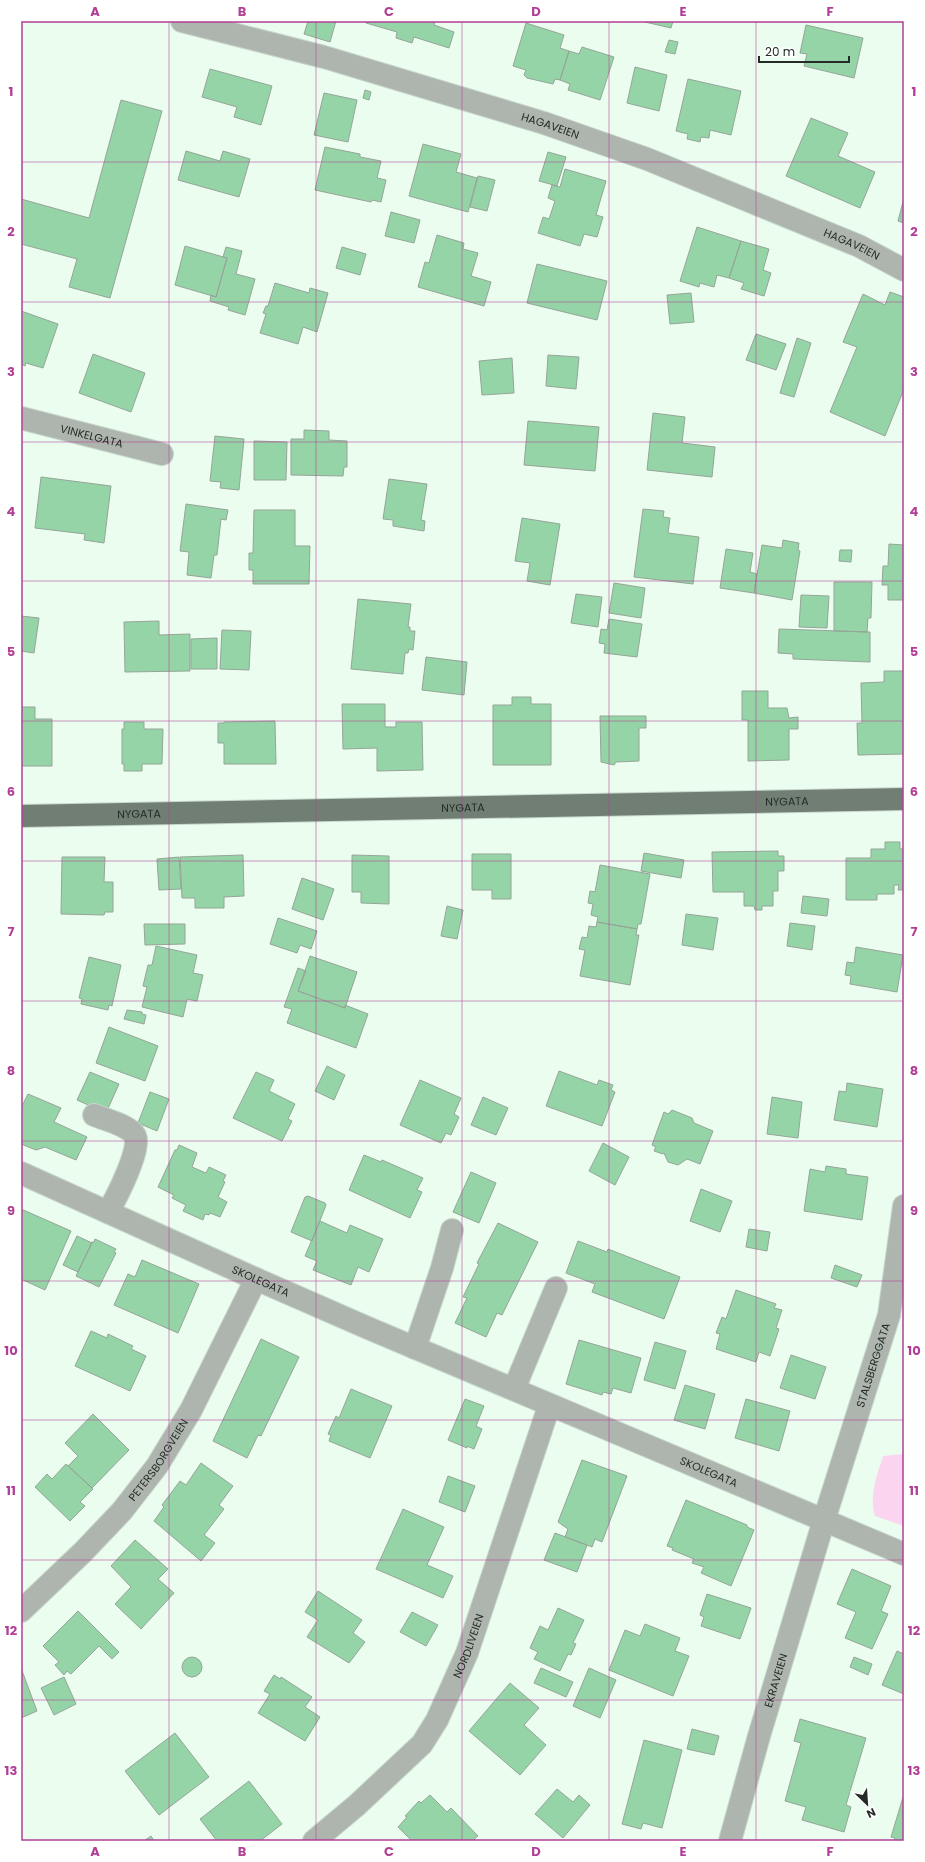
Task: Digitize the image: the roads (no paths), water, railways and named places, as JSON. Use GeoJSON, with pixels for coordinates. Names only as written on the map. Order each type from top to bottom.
{"type":"FeatureCollection","features":[{"type":"Feature","properties":{"kind":"main road","name":"NYGATA"},"geometry":{"type":"LineString","coordinates":[[21,816],[904,799]]}},
{"type":"Feature","properties":{"kind":"street","name":"HAGAVEIEN"},"geometry":{"type":"LineString","coordinates":[[182,21],[324,57],[544,122],[647,159],[859,246],[904,270]]}},
{"type":"Feature","properties":{"kind":"street","name":"VINKELGATA"},"geometry":{"type":"LineString","coordinates":[[21,418],[162,454]]}},
{"type":"Feature","properties":{"kind":"street"},"geometry":{"type":"LineString","coordinates":[[94,1115],[127,1129],[135,1135],[136,1140],[131,1164],[108,1212]]}},
{"type":"Feature","properties":{"kind":"street","name":"SKOLEGATA"},"geometry":{"type":"LineString","coordinates":[[21,1173],[256,1279],[514,1389],[549,1406],[904,1554]]}},
{"type":"Feature","properties":{"kind":"street","name":"STALSBERGGATA"},"geometry":{"type":"LineString","coordinates":[[824,1520],[896,1316],[904,1206]]}},
{"type":"Feature","properties":{"kind":"street"},"geometry":{"type":"LineString","coordinates":[[415,1348],[442,1268],[452,1230]]}},
{"type":"Feature","properties":{"kind":"street","name":"PETERSBORGVEIEN"},"geometry":{"type":"LineString","coordinates":[[21,1611],[40,1595],[122,1511],[157,1466],[191,1410],[256,1279]]}},
{"type":"Feature","properties":{"kind":"street"},"geometry":{"type":"LineString","coordinates":[[514,1389],[556,1288]]}},
{"type":"Feature","properties":{"kind":"street","name":"NORDLIVEIEN"},"geometry":{"type":"LineString","coordinates":[[314,1841],[357,1806],[422,1744],[437,1720],[467,1653],[549,1406]]}},
{"type":"Feature","properties":{"kind":"street","name":"EKRAVEIEN"},"geometry":{"type":"LineString","coordinates":[[730,1841],[759,1736],[824,1520]]}}]}
